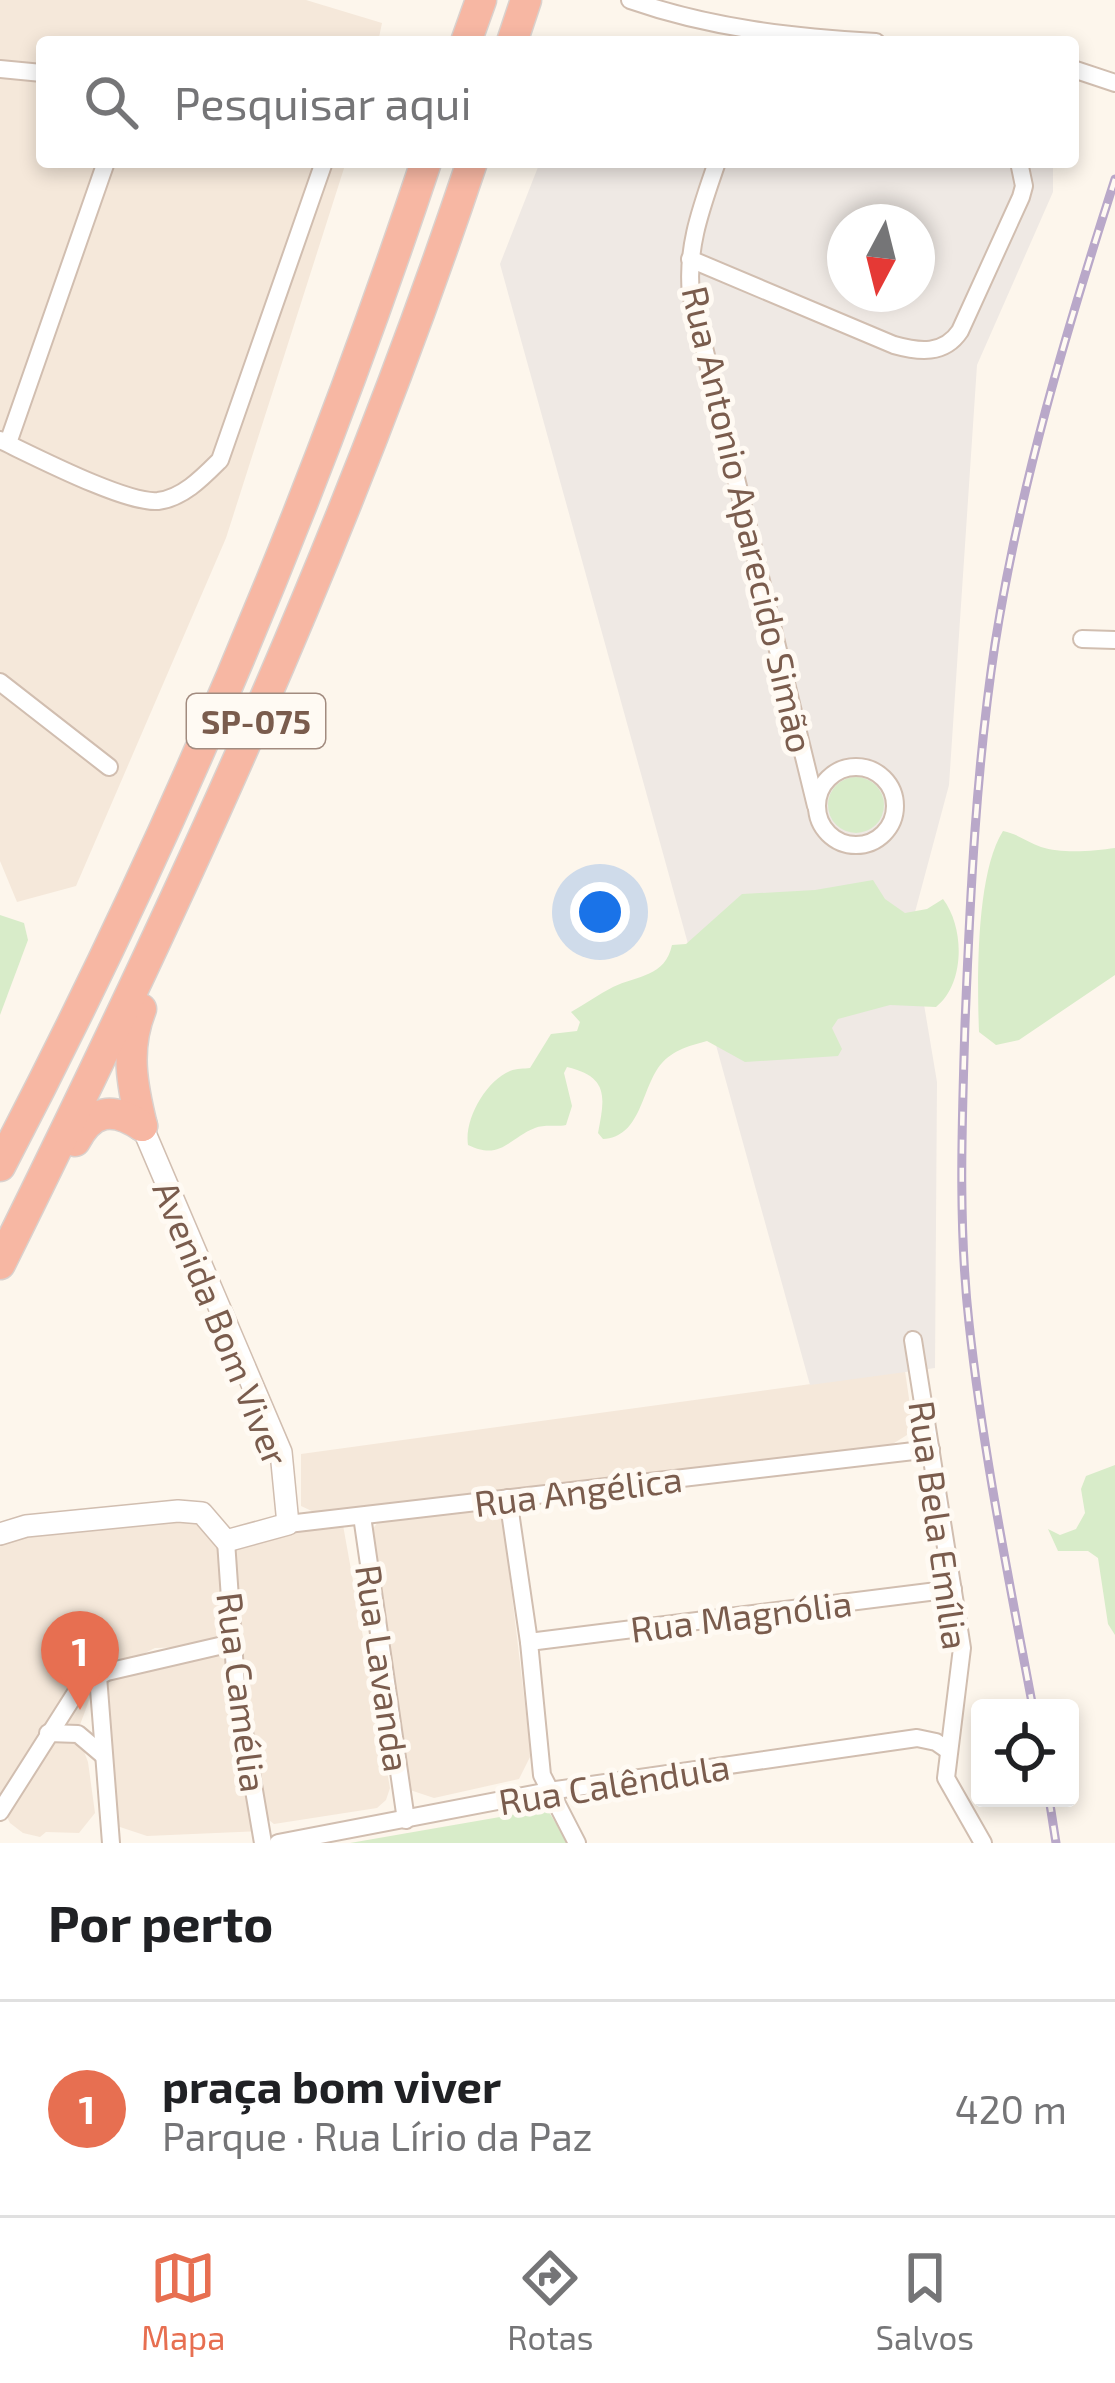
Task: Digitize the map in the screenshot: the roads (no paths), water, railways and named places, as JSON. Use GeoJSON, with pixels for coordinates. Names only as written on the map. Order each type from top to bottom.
{"type":"FeatureCollection","features":[{"type":"Feature","properties":{"kind":"highway"},"geometry":{"type":"LineString","coordinates":[[468,36],[481,0]]}},
{"type":"Feature","properties":{"kind":"highway"},"geometry":{"type":"LineString","coordinates":[[514,36],[526,0]]}},
{"type":"Feature","properties":{"kind":"highway","name":"SP-075"},"geometry":{"type":"LineString","coordinates":[[0,1166],[136,893],[261,608],[358,360],[424,168]]}},
{"type":"Feature","properties":{"kind":"highway","name":"SP-075"},"geometry":{"type":"LineString","coordinates":[[0,1264],[190,869],[328,553],[470,168]]}},
{"type":"Feature","properties":{"kind":"highway"},"geometry":{"type":"LineString","coordinates":[[142,1126],[133,1090],[131,1041],[190,869]]}},
{"type":"Feature","properties":{"kind":"highway"},"geometry":{"type":"LineString","coordinates":[[0,1264],[24,1233],[86,1123],[109,1111],[142,1126]]}},
{"type":"Feature","properties":{"kind":"street"},"geometry":{"type":"LineString","coordinates":[[629,0],[728,28],[810,36]]}},
{"type":"Feature","properties":{"kind":"street"},"geometry":{"type":"LineString","coordinates":[[0,69],[36,73]]}},
{"type":"Feature","properties":{"kind":"street"},"geometry":{"type":"LineString","coordinates":[[1079,71],[1115,83]]}},
{"type":"Feature","properties":{"kind":"street"},"geometry":{"type":"LineString","coordinates":[[104,168],[4,441],[128,496],[157,501],[183,492],[220,460],[322,168]]}},
{"type":"Feature","properties":{"kind":"street","name":"Rua Antonio Aparecido Simão"},"geometry":{"type":"LineString","coordinates":[[715,168],[696,224],[691,294],[817,806],[824,830],[845,843],[870,842],[890,825],[895,800],[882,777],[858,767],[832,774],[818,794],[817,806]]}},
{"type":"Feature","properties":{"kind":"street"},"geometry":{"type":"LineString","coordinates":[[690,259],[894,345],[913,350],[944,347],[960,332],[1021,197],[1020,168]]}},
{"type":"Feature","properties":{"kind":"street"},"geometry":{"type":"LineString","coordinates":[[1082,639],[1115,640]]}},
{"type":"Feature","properties":{"kind":"street"},"geometry":{"type":"LineString","coordinates":[[0,682],[109,767]]}},
{"type":"Feature","properties":{"kind":"street"},"geometry":{"type":"LineString","coordinates":[[805,752],[832,774]]}},
{"type":"Feature","properties":{"kind":"street","name":"Avenida Bom Viver"},"geometry":{"type":"LineString","coordinates":[[142,1126],[281,1453],[288,1524]]}},
{"type":"Feature","properties":{"kind":"street","name":"Rua Bela Emília"},"geometry":{"type":"LineString","coordinates":[[913,1340],[962,1648],[946,1778],[983,1843]]}},
{"type":"Feature","properties":{"kind":"street","name":"Rua Angélica"},"geometry":{"type":"LineString","coordinates":[[226,1540],[288,1524],[931,1449]]}},
{"type":"Feature","properties":{"kind":"street"},"geometry":{"type":"LineString","coordinates":[[508,1498],[542,1775],[577,1843]]}},
{"type":"Feature","properties":{"kind":"street"},"geometry":{"type":"LineString","coordinates":[[0,1534],[26,1526],[178,1510],[202,1513],[226,1540]]}},
{"type":"Feature","properties":{"kind":"street","name":"Rua Lavanda"},"geometry":{"type":"LineString","coordinates":[[362,1516],[406,1820]]}},
{"type":"Feature","properties":{"kind":"street","name":"Rua Camélia"},"geometry":{"type":"LineString","coordinates":[[226,1540],[232,1643],[263,1843]]}},
{"type":"Feature","properties":{"kind":"street","name":"Rua Magnólia"},"geometry":{"type":"LineString","coordinates":[[529,1642],[953,1589]]}},
{"type":"Feature","properties":{"kind":"street"},"geometry":{"type":"LineString","coordinates":[[0,1812],[78,1688],[98,1676],[149,1660],[232,1643]]}},
{"type":"Feature","properties":{"kind":"street"},"geometry":{"type":"LineString","coordinates":[[98,1676],[111,1843]]}},
{"type":"Feature","properties":{"kind":"street"},"geometry":{"type":"LineString","coordinates":[[48,1733],[78,1734],[104,1756]]}},
{"type":"Feature","properties":{"kind":"street","name":"Rua Calêndula"},"geometry":{"type":"LineString","coordinates":[[278,1843],[549,1791],[917,1738],[949,1750]]}},
{"type":"Feature","properties":{"kind":"railway"},"geometry":{"type":"LineString","coordinates":[[1031,1699],[989,1468],[966,1286],[962,1136],[972,881],[983,738],[1017,526],[1046,409],[1115,179]]}},
{"type":"Feature","properties":{"kind":"railway"},"geometry":{"type":"LineString","coordinates":[[1050,1807],[1056,1843]]}},
{"type":"Feature","properties":{"kind":"place","name":"praça bom viver"},"geometry":{"type":"Point","coordinates":[80,1710]}}]}
